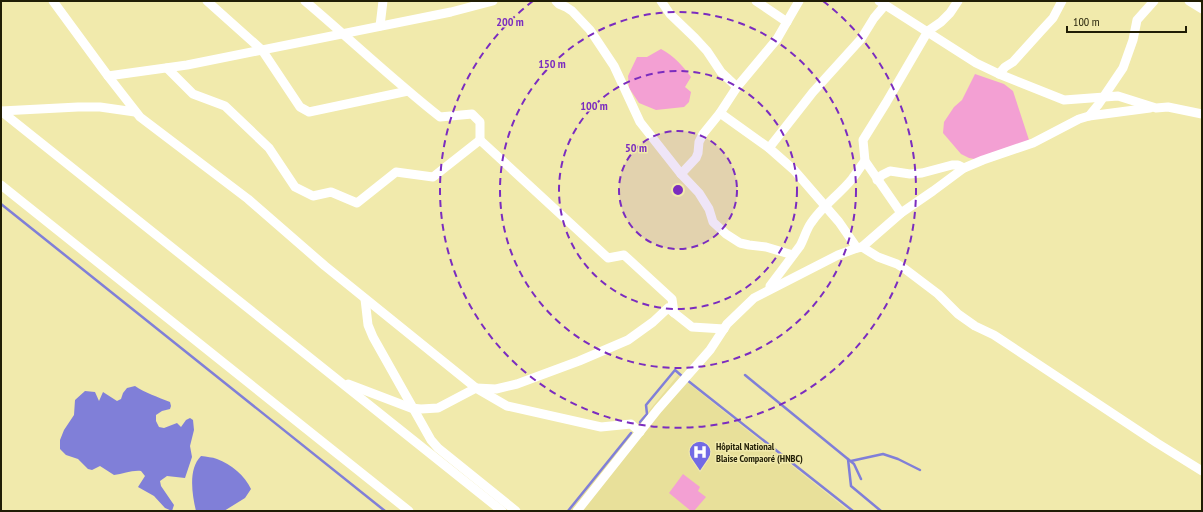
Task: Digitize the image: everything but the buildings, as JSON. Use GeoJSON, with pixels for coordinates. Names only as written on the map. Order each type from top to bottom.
{"type":"FeatureCollection","features":[{"type":"Feature","properties":{"kind":"street"},"geometry":{"type":"LineString","coordinates":[[53,1],[140,117],[248,199],[325,266],[476,388],[507,406],[601,427],[631,424],[640,432]]}},
{"type":"Feature","properties":{"kind":"street"},"geometry":{"type":"LineString","coordinates":[[207,1],[262,50],[300,107],[309,112],[408,91]]}},
{"type":"Feature","properties":{"kind":"street"},"geometry":{"type":"LineString","coordinates":[[305,1],[344,34],[360,50],[440,117],[472,114],[480,122],[480,140],[608,258],[624,256],[629,260],[672,299],[674,313]]}},
{"type":"Feature","properties":{"kind":"street"},"geometry":{"type":"LineString","coordinates":[[380,26],[382,1]]}},
{"type":"Feature","properties":{"kind":"street"},"geometry":{"type":"LineString","coordinates":[[108,76],[187,65],[451,12],[493,1]]}},
{"type":"Feature","properties":{"kind":"street"},"geometry":{"type":"LineString","coordinates":[[556,1],[572,11],[590,30],[614,66],[640,122],[681,174],[699,193],[709,209],[713,222],[726,234],[740,243],[766,247],[793,255]]}},
{"type":"Feature","properties":{"kind":"street"},"geometry":{"type":"LineString","coordinates":[[661,1],[670,14],[703,46],[721,72],[737,87]]}},
{"type":"Feature","properties":{"kind":"street"},"geometry":{"type":"LineString","coordinates":[[756,1],[787,22]]}},
{"type":"Feature","properties":{"kind":"street"},"geometry":{"type":"LineString","coordinates":[[681,174],[696,158],[699,142],[703,134],[720,113],[737,87],[777,39],[799,1]]}},
{"type":"Feature","properties":{"kind":"street"},"geometry":{"type":"LineString","coordinates":[[901,213],[865,161],[862,140],[886,103],[928,31],[941,22],[950,13],[958,1]]}},
{"type":"Feature","properties":{"kind":"street"},"geometry":{"type":"LineString","coordinates":[[999,74],[1042,32],[1053,18],[1062,1]]}},
{"type":"Feature","properties":{"kind":"street"},"geometry":{"type":"LineString","coordinates":[[1088,116],[1123,68],[1133,40],[1137,20],[1154,1]]}},
{"type":"Feature","properties":{"kind":"street"},"geometry":{"type":"LineString","coordinates":[[1189,1],[1202,9]]}},
{"type":"Feature","properties":{"kind":"street"},"geometry":{"type":"LineString","coordinates":[[770,148],[813,92],[861,39],[882,3],[976,63],[999,74],[1064,100],[1118,96],[1156,108]]}},
{"type":"Feature","properties":{"kind":"street"},"geometry":{"type":"LineString","coordinates":[[939,39],[941,22]]}},
{"type":"Feature","properties":{"kind":"street"},"geometry":{"type":"LineString","coordinates":[[167,68],[193,94],[225,106],[269,148],[295,187],[313,196],[331,192],[357,203],[396,172],[433,177],[480,140]]}},
{"type":"Feature","properties":{"kind":"street"},"geometry":{"type":"LineString","coordinates":[[1,111],[100,107],[135,112]]}},
{"type":"Feature","properties":{"kind":"street"},"geometry":{"type":"LineString","coordinates":[[577,511],[658,409],[710,350],[724,329],[754,298],[832,258],[860,248],[901,213],[934,191],[964,168],[1033,143],[1079,119],[1088,116],[1137,109],[1168,107],[1202,114]]}},
{"type":"Feature","properties":{"kind":"street"},"geometry":{"type":"LineString","coordinates":[[1,111],[502,511]]}},
{"type":"Feature","properties":{"kind":"street"},"geometry":{"type":"LineString","coordinates":[[720,113],[770,148],[794,170],[840,222],[860,248],[905,269],[944,299],[958,314],[975,326],[994,335],[1202,471]]}},
{"type":"Feature","properties":{"kind":"street"},"geometry":{"type":"LineString","coordinates":[[770,289],[770,286],[803,240],[811,223],[825,206],[851,180],[865,161]]}},
{"type":"Feature","properties":{"kind":"street"},"geometry":{"type":"LineString","coordinates":[[877,180],[882,175],[890,171],[910,174],[922,173],[952,165],[964,168]]}},
{"type":"Feature","properties":{"kind":"street"},"geometry":{"type":"LineString","coordinates":[[1,186],[410,511]]}},
{"type":"Feature","properties":{"kind":"street"},"geometry":{"type":"LineString","coordinates":[[365,299],[368,324],[373,337],[411,408],[431,440],[438,448],[516,511]]}},
{"type":"Feature","properties":{"kind":"street"},"geometry":{"type":"LineString","coordinates":[[341,382],[411,408],[438,408],[476,388],[496,389],[517,384],[580,361],[628,340],[653,322],[668,308],[692,327],[724,329]]}},
{"type":"Feature","properties":{"kind":"shaded area"},"geometry":{"type":"Polygon","coordinates":[[[661,49],[678,62],[691,77],[685,87],[691,92],[689,102],[684,107],[656,110],[639,103],[629,88],[628,76],[637,57],[647,57],[661,49]]]}},
{"type":"Feature","properties":{"kind":"shaded area"},"geometry":{"type":"Polygon","coordinates":[[[975,74],[1004,84],[1013,91],[1029,140],[980,160],[969,158],[961,154],[943,133],[944,122],[954,107],[962,100],[975,74]]]}},
{"type":"Feature","properties":{"kind":"shaded area","name":"Hôpital National Blaise Compaoré (HNBC)"},"geometry":{"type":"Polygon","coordinates":[[[678,375],[849,511],[568,511],[678,375]]]}},
{"type":"Feature","properties":{"kind":"shaded area"},"geometry":{"type":"Polygon","coordinates":[[[135,386],[147,393],[170,402],[170,409],[162,411],[156,415],[156,421],[159,427],[164,428],[177,423],[181,427],[186,420],[190,418],[193,420],[194,430],[190,446],[192,457],[185,478],[167,476],[160,481],[161,486],[174,505],[172,511],[165,508],[154,496],[138,487],[145,476],[141,471],[114,475],[100,466],[92,470],[88,469],[78,459],[66,455],[60,449],[60,440],[64,430],[74,415],[75,400],[85,391],[95,392],[99,401],[103,392],[117,401],[121,399],[127,388],[135,386]]]}},
{"type":"Feature","properties":{"kind":"shaded area"},"geometry":{"type":"Polygon","coordinates":[[[201,456],[217,459],[237,471],[251,489],[245,498],[224,511],[196,511],[192,482],[194,468],[201,456]]]}},
{"type":"Feature","properties":{"kind":"shaded area"},"geometry":{"type":"Polygon","coordinates":[[[683,474],[700,487],[698,491],[706,497],[694,511],[691,511],[669,493],[683,474]]]}},
{"type":"Feature","properties":{"kind":"waterway"},"geometry":{"type":"LineString","coordinates":[[1,204],[385,511]]}},
{"type":"Feature","properties":{"kind":"waterway"},"geometry":{"type":"LineString","coordinates":[[640,422],[647,414],[646,405],[675,370],[683,377]]}},
{"type":"Feature","properties":{"kind":"waterway"},"geometry":{"type":"LineString","coordinates":[[745,375],[854,464],[861,479]]}},
{"type":"Feature","properties":{"kind":"waterway"},"geometry":{"type":"LineString","coordinates":[[687,380],[853,511]]}},
{"type":"Feature","properties":{"kind":"waterway"},"geometry":{"type":"LineString","coordinates":[[568,511],[631,433]]}},
{"type":"Feature","properties":{"kind":"waterway"},"geometry":{"type":"LineString","coordinates":[[851,461],[883,454],[898,459],[920,470]]}},
{"type":"Feature","properties":{"kind":"waterway"},"geometry":{"type":"LineString","coordinates":[[848,459],[851,486],[881,511]]}},
{"type":"Feature","properties":{"kind":"place","name":"Hôpital National Blaise Compaoré (HNBC)"},"geometry":{"type":"Point","coordinates":[700,472]}}]}
